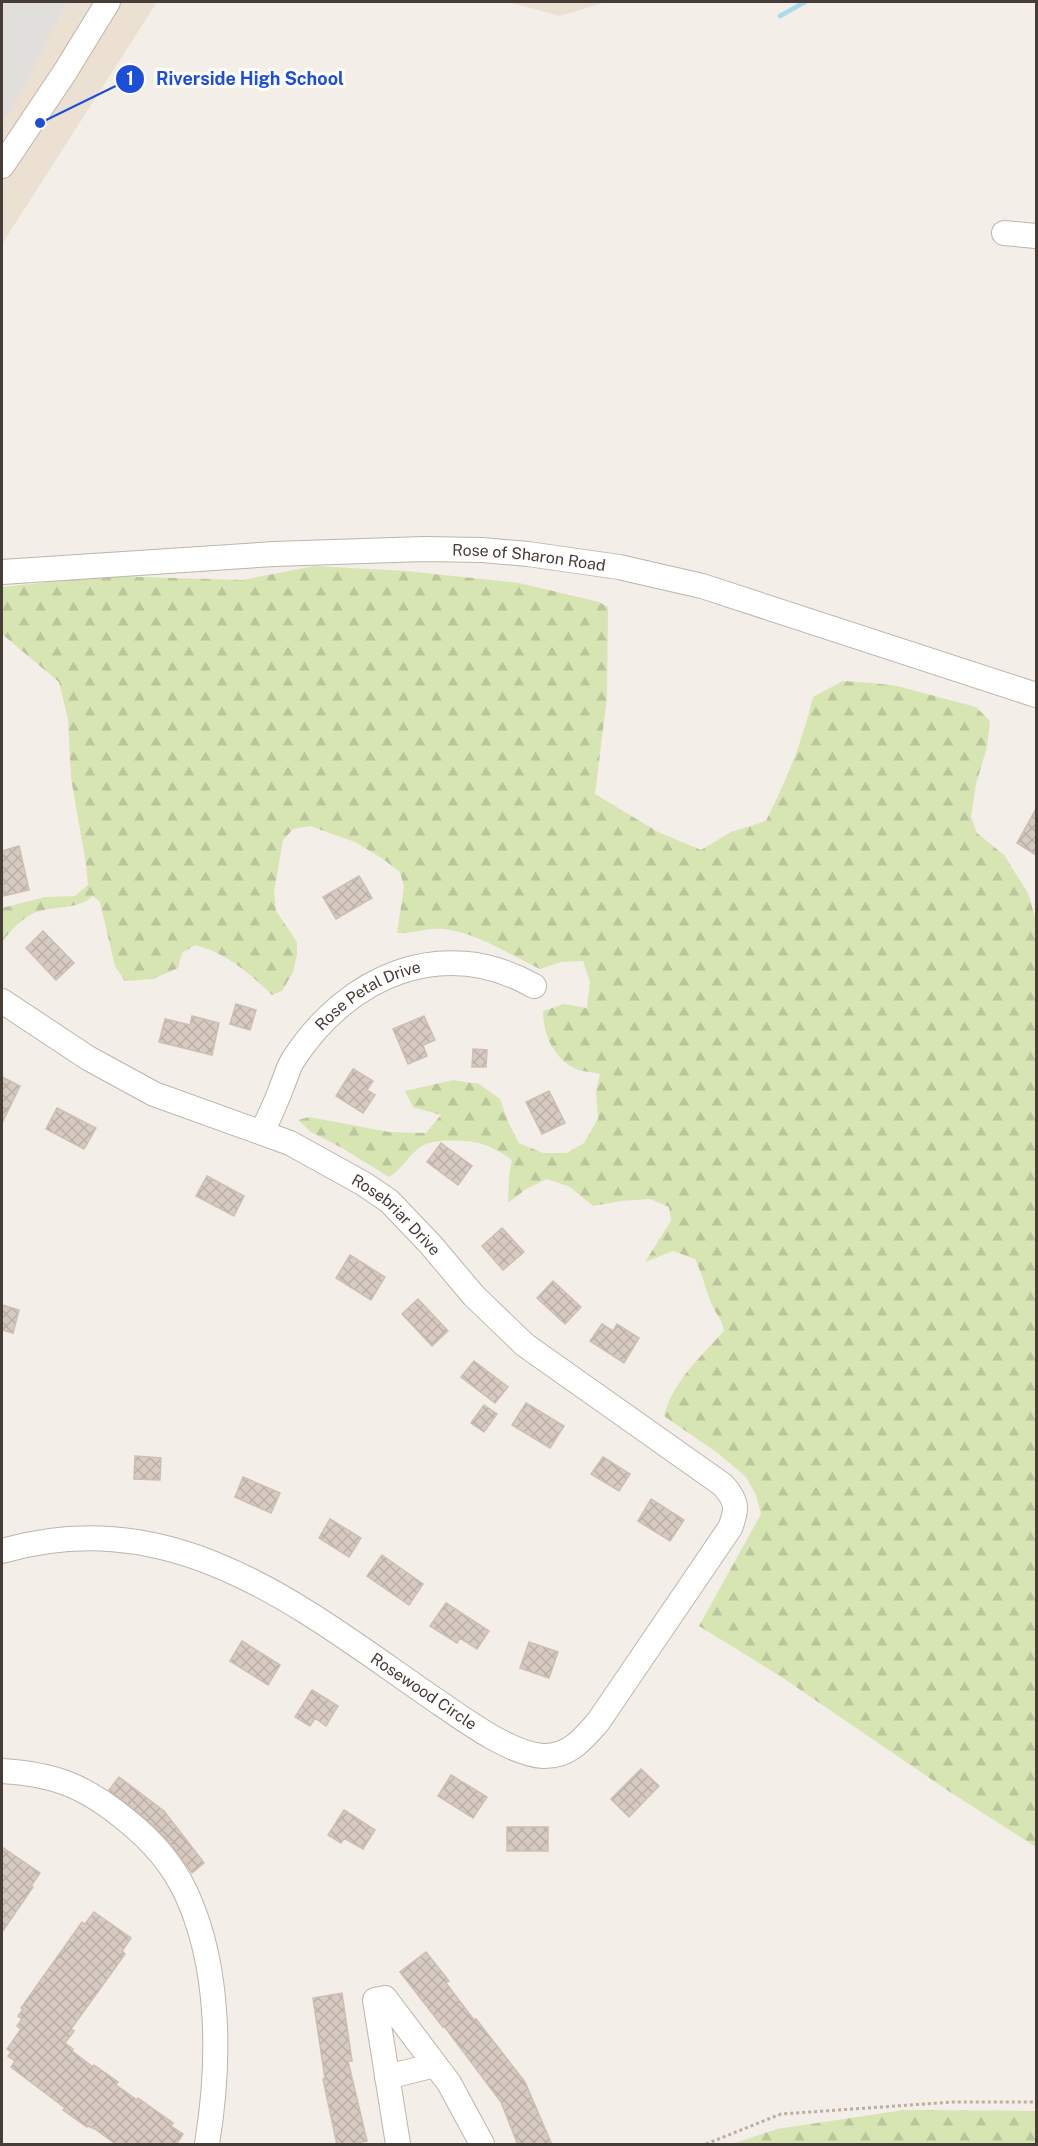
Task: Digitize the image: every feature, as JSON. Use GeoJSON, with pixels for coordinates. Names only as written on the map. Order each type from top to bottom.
{"type":"FeatureCollection","features":[{"type":"Feature","properties":{"kind":"street"},"geometry":{"type":"LineString","coordinates":[[2,166],[65,72],[108,2]]}},
{"type":"Feature","properties":{"kind":"street"},"geometry":{"type":"LineString","coordinates":[[1004,234],[1036,236]]}},
{"type":"Feature","properties":{"kind":"street","name":"Rose of Sharon Road"},"geometry":{"type":"LineString","coordinates":[[2,572],[286,554],[424,549],[528,554],[619,567],[702,586],[1036,695]]}},
{"type":"Feature","properties":{"kind":"street","name":"Rose Petal Drive"},"geometry":{"type":"LineString","coordinates":[[262,1132],[288,1069],[316,1031],[348,1000],[399,971],[421,965],[450,962],[471,964],[513,974],[534,986]]}},
{"type":"Feature","properties":{"kind":"street","name":"Rosebriar Drive"},"geometry":{"type":"LineString","coordinates":[[2,1001],[88,1058],[154,1094],[290,1143],[316,1156],[389,1201],[474,1296],[507,1329],[544,1360],[711,1475],[733,1496],[735,1505]]}},
{"type":"Feature","properties":{"kind":"street","name":"Rosewood Circle"},"geometry":{"type":"LineString","coordinates":[[2,1551],[19,1546],[80,1537],[109,1538],[189,1553],[266,1587],[319,1620],[469,1723],[526,1753],[543,1756],[557,1755],[569,1750],[580,1742],[598,1722],[730,1528],[735,1515],[735,1505]]}},
{"type":"Feature","properties":{"kind":"street"},"geometry":{"type":"LineString","coordinates":[[2,1771],[44,1776],[76,1785],[106,1804],[137,1828],[167,1862],[186,1893],[202,1939],[211,1985],[216,2052],[214,2103],[207,2145]]}},
{"type":"Feature","properties":{"kind":"street"},"geometry":{"type":"LineString","coordinates":[[398,2145],[375,2000],[385,1998],[449,2083],[482,2145]]}},
{"type":"Feature","properties":{"kind":"street"},"geometry":{"type":"LineString","coordinates":[[387,2077],[435,2065]]}},
{"type":"Feature","properties":{"kind":"path"},"geometry":{"type":"LineString","coordinates":[[706,2145],[781,2114],[953,2102],[1036,2102]]}},
{"type":"Feature","properties":{"kind":"shaded area"},"geometry":{"type":"Polygon","coordinates":[[[2,2],[157,2],[2,244],[2,2]]]}},
{"type":"Feature","properties":{"kind":"shaded area"},"geometry":{"type":"Polygon","coordinates":[[[2,2],[67,2],[11,112],[2,118],[2,2]]]}},
{"type":"Feature","properties":{"kind":"shaded area"},"geometry":{"type":"Polygon","coordinates":[[[508,2],[606,2],[560,16],[508,2]]]}},
{"type":"Feature","properties":{"kind":"green space"},"geometry":{"type":"Polygon","coordinates":[[[314,566],[406,571],[519,583],[599,602],[608,607],[607,697],[595,794],[658,832],[701,850],[731,832],[766,821],[793,760],[813,697],[843,681],[897,686],[976,707],[990,721],[987,747],[976,784],[971,817],[977,833],[1004,855],[1028,893],[1036,921],[1036,1847],[950,1792],[780,1676],[699,1626],[761,1514],[756,1495],[746,1477],[719,1454],[664,1416],[680,1381],[724,1331],[695,1259],[673,1251],[645,1262],[671,1221],[669,1207],[650,1199],[593,1206],[570,1187],[547,1179],[526,1189],[508,1203],[512,1160],[488,1146],[465,1141],[439,1141],[424,1145],[389,1177],[311,1132],[298,1120],[309,1117],[389,1132],[426,1133],[441,1115],[413,1107],[405,1091],[453,1080],[479,1084],[500,1099],[519,1143],[543,1153],[567,1153],[584,1143],[598,1119],[596,1092],[600,1074],[576,1069],[562,1059],[551,1045],[545,1028],[543,1011],[564,1004],[587,1008],[590,982],[583,961],[561,962],[540,969],[494,945],[457,931],[438,929],[397,933],[404,887],[400,872],[355,842],[310,826],[293,829],[283,840],[274,892],[276,911],[297,942],[297,955],[293,972],[282,991],[272,995],[227,959],[195,945],[182,953],[178,968],[153,979],[125,981],[115,966],[100,902],[93,896],[79,904],[29,915],[2,942],[2,908],[45,897],[75,896],[88,885],[71,778],[68,719],[59,682],[2,634],[2,587],[105,576],[243,580],[314,566]]]}},
{"type":"Feature","properties":{"kind":"green space"},"geometry":{"type":"Polygon","coordinates":[[[904,2110],[1036,2111],[1036,2144],[732,2144],[777,2129],[904,2110]]]}},
{"type":"Feature","properties":{"kind":"building"},"geometry":{"type":"Polygon","coordinates":[[[1036,809],[1036,855],[1017,843],[1036,809]]]}},
{"type":"Feature","properties":{"kind":"building"},"geometry":{"type":"Polygon","coordinates":[[[19,846],[29,890],[3,896],[2,851],[19,846]]]}},
{"type":"Feature","properties":{"kind":"building"},"geometry":{"type":"Polygon","coordinates":[[[359,876],[372,898],[336,919],[323,897],[359,876]]]}},
{"type":"Feature","properties":{"kind":"building"},"geometry":{"type":"Polygon","coordinates":[[[43,931],[74,963],[56,980],[26,948],[43,931]]]}},
{"type":"Feature","properties":{"kind":"building"},"geometry":{"type":"Polygon","coordinates":[[[236,1004],[256,1010],[250,1030],[230,1024],[236,1004]]]}},
{"type":"Feature","properties":{"kind":"building"},"geometry":{"type":"Polygon","coordinates":[[[192,1016],[219,1023],[212,1055],[159,1042],[165,1019],[190,1025],[192,1016]]]}},
{"type":"Feature","properties":{"kind":"building"},"geometry":{"type":"Polygon","coordinates":[[[424,1016],[435,1040],[423,1045],[427,1056],[408,1064],[393,1029],[424,1016]]]}},
{"type":"Feature","properties":{"kind":"building"},"geometry":{"type":"Polygon","coordinates":[[[473,1049],[487,1050],[486,1067],[472,1067],[473,1049]]]}},
{"type":"Feature","properties":{"kind":"building"},"geometry":{"type":"Polygon","coordinates":[[[353,1069],[373,1081],[367,1090],[375,1095],[363,1113],[336,1096],[353,1069]]]}},
{"type":"Feature","properties":{"kind":"building"},"geometry":{"type":"Polygon","coordinates":[[[2,1077],[20,1086],[2,1123],[2,1077]]]}},
{"type":"Feature","properties":{"kind":"building"},"geometry":{"type":"Polygon","coordinates":[[[549,1091],[565,1123],[542,1134],[526,1102],[549,1091]]]}},
{"type":"Feature","properties":{"kind":"building"},"geometry":{"type":"Polygon","coordinates":[[[57,1108],[96,1128],[84,1149],[46,1129],[57,1108]]]}},
{"type":"Feature","properties":{"kind":"building"},"geometry":{"type":"Polygon","coordinates":[[[441,1143],[472,1166],[458,1185],[427,1162],[441,1143]]]}},
{"type":"Feature","properties":{"kind":"building"},"geometry":{"type":"Polygon","coordinates":[[[207,1176],[244,1196],[234,1216],[196,1196],[207,1176]]]}},
{"type":"Feature","properties":{"kind":"building"},"geometry":{"type":"Polygon","coordinates":[[[502,1228],[524,1252],[503,1270],[482,1246],[502,1228]]]}},
{"type":"Feature","properties":{"kind":"building"},"geometry":{"type":"Polygon","coordinates":[[[350,1255],[385,1277],[371,1300],[336,1278],[350,1255]]]}},
{"type":"Feature","properties":{"kind":"building"},"geometry":{"type":"Polygon","coordinates":[[[553,1281],[581,1307],[565,1324],[537,1298],[553,1281]]]}},
{"type":"Feature","properties":{"kind":"building"},"geometry":{"type":"Polygon","coordinates":[[[418,1299],[448,1331],[432,1346],[402,1314],[418,1299]]]}},
{"type":"Feature","properties":{"kind":"building"},"geometry":{"type":"Polygon","coordinates":[[[2,1305],[19,1310],[13,1333],[2,1330],[2,1305]]]}},
{"type":"Feature","properties":{"kind":"building"},"geometry":{"type":"Polygon","coordinates":[[[602,1324],[613,1331],[617,1324],[639,1338],[624,1363],[590,1341],[602,1324]]]}},
{"type":"Feature","properties":{"kind":"building"},"geometry":{"type":"Polygon","coordinates":[[[474,1361],[508,1387],[495,1403],[461,1377],[474,1361]]]}},
{"type":"Feature","properties":{"kind":"building"},"geometry":{"type":"Polygon","coordinates":[[[526,1403],[564,1426],[550,1448],[512,1425],[526,1403]]]}},
{"type":"Feature","properties":{"kind":"building"},"geometry":{"type":"Polygon","coordinates":[[[484,1405],[497,1414],[484,1432],[471,1423],[484,1405]]]}},
{"type":"Feature","properties":{"kind":"building"},"geometry":{"type":"Polygon","coordinates":[[[135,1456],[161,1458],[160,1480],[134,1479],[135,1456]]]}},
{"type":"Feature","properties":{"kind":"building"},"geometry":{"type":"Polygon","coordinates":[[[603,1457],[630,1474],[619,1491],[591,1474],[603,1457]]]}},
{"type":"Feature","properties":{"kind":"building"},"geometry":{"type":"Polygon","coordinates":[[[243,1477],[280,1493],[271,1513],[235,1497],[243,1477]]]}},
{"type":"Feature","properties":{"kind":"building"},"geometry":{"type":"Polygon","coordinates":[[[651,1499],[684,1520],[670,1541],[638,1521],[651,1499]]]}},
{"type":"Feature","properties":{"kind":"building"},"geometry":{"type":"Polygon","coordinates":[[[330,1519],[361,1538],[349,1557],[319,1538],[330,1519]]]}},
{"type":"Feature","properties":{"kind":"building"},"geometry":{"type":"Polygon","coordinates":[[[382,1555],[423,1584],[409,1605],[367,1576],[382,1555]]]}},
{"type":"Feature","properties":{"kind":"building"},"geometry":{"type":"Polygon","coordinates":[[[446,1603],[489,1631],[477,1649],[460,1638],[457,1643],[430,1626],[446,1603]]]}},
{"type":"Feature","properties":{"kind":"building"},"geometry":{"type":"Polygon","coordinates":[[[242,1641],[280,1665],[268,1685],[230,1661],[242,1641]]]}},
{"type":"Feature","properties":{"kind":"building"},"geometry":{"type":"Polygon","coordinates":[[[529,1642],[558,1652],[549,1678],[520,1668],[529,1642]]]}},
{"type":"Feature","properties":{"kind":"building"},"geometry":{"type":"Polygon","coordinates":[[[312,1690],[338,1706],[326,1726],[315,1718],[310,1726],[295,1717],[312,1690]]]}},
{"type":"Feature","properties":{"kind":"building"},"geometry":{"type":"Polygon","coordinates":[[[641,1769],[659,1786],[629,1817],[611,1799],[641,1769]]]}},
{"type":"Feature","properties":{"kind":"building"},"geometry":{"type":"Polygon","coordinates":[[[451,1775],[487,1797],[473,1818],[438,1796],[451,1775]]]}},
{"type":"Feature","properties":{"kind":"building"},"geometry":{"type":"Polygon","coordinates":[[[119,1777],[164,1811],[204,1863],[192,1873],[171,1844],[154,1826],[109,1790],[119,1777]]]}},
{"type":"Feature","properties":{"kind":"building"},"geometry":{"type":"Polygon","coordinates":[[[344,1810],[375,1830],[363,1849],[344,1838],[341,1843],[328,1835],[344,1810]]]}},
{"type":"Feature","properties":{"kind":"building"},"geometry":{"type":"Polygon","coordinates":[[[507,1827],[548,1827],[548,1851],[507,1851],[507,1827]]]}},
{"type":"Feature","properties":{"kind":"building"},"geometry":{"type":"Polygon","coordinates":[[[2,1847],[40,1873],[2,1932],[2,1847]]]}},
{"type":"Feature","properties":{"kind":"building"},"geometry":{"type":"Polygon","coordinates":[[[94,1912],[131,1938],[122,1951],[125,1954],[71,2029],[74,2031],[65,2043],[93,2067],[94,2065],[118,2082],[116,2085],[173,2123],[171,2126],[183,2134],[176,2145],[117,2145],[63,2110],[65,2108],[11,2067],[15,2061],[8,2056],[11,2052],[7,2049],[21,2029],[17,2026],[22,2019],[18,2016],[23,2009],[21,2008],[82,1922],[85,1924],[94,1912]]]}},
{"type":"Feature","properties":{"kind":"building"},"geometry":{"type":"Polygon","coordinates":[[[426,1952],[449,1981],[446,1983],[474,2020],[476,2019],[525,2082],[552,2145],[518,2145],[501,2102],[400,1972],[426,1952]]]}},
{"type":"Feature","properties":{"kind":"building"},"geometry":{"type":"Polygon","coordinates":[[[342,1993],[352,2061],[348,2061],[367,2141],[348,2145],[337,2145],[323,2079],[325,2079],[313,1998],[342,1993]]]}},
{"type":"Feature","properties":{"kind":"waterway"},"geometry":{"type":"LineString","coordinates":[[780,16],[805,2]]}},
{"type":"Feature","properties":{"kind":"place","name":"Riverside High School"},"geometry":{"type":"Point","coordinates":[40,123]}}]}
